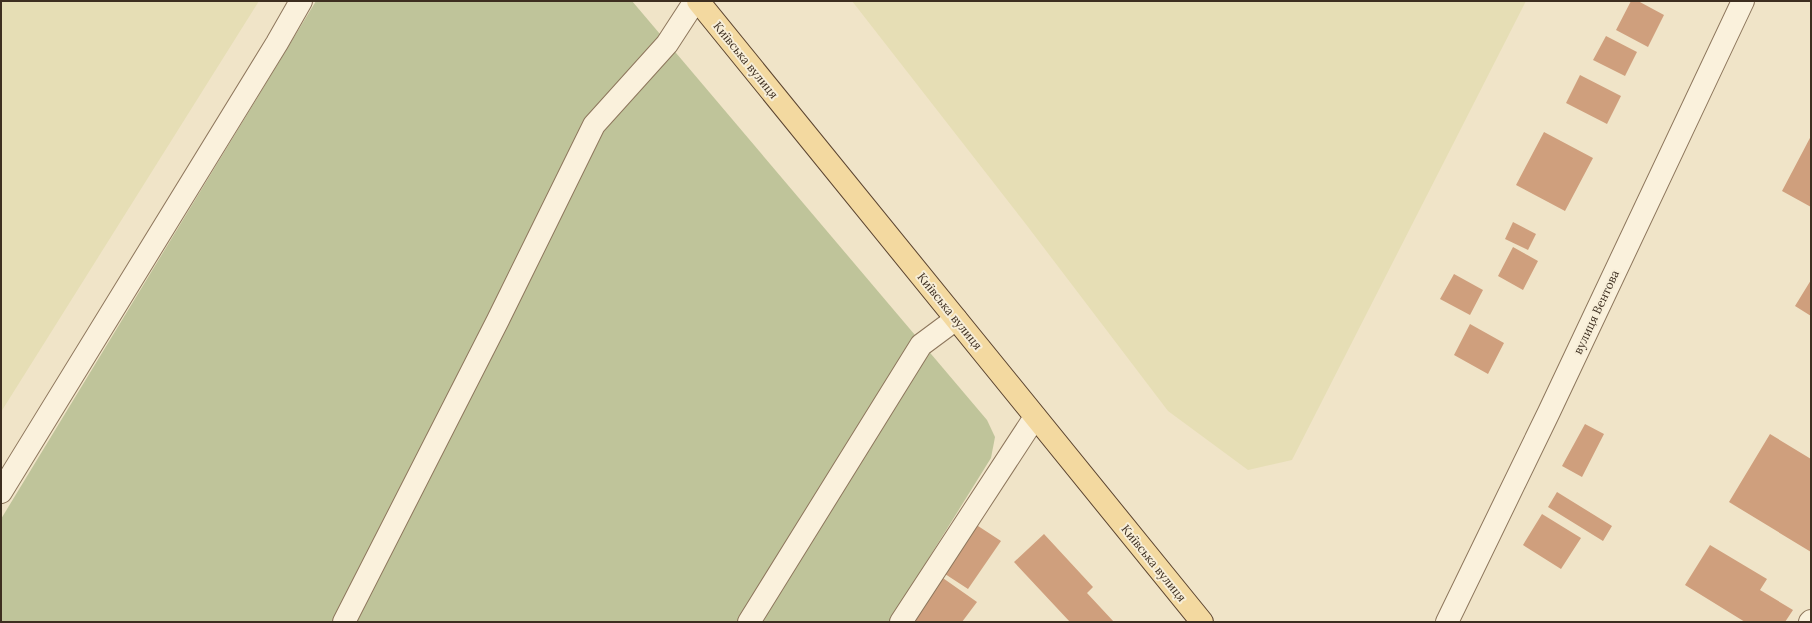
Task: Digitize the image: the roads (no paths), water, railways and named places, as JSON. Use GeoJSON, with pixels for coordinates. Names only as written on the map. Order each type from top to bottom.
{"type":"FeatureCollection","features":[{"type":"Feature","properties":{"kind":"main road","name":"Київська вулиця"},"geometry":{"type":"LineString","coordinates":[[698,1],[1202,622]]}},
{"type":"Feature","properties":{"kind":"street"},"geometry":{"type":"LineString","coordinates":[[1,492],[301,1]]}},
{"type":"Feature","properties":{"kind":"street"},"geometry":{"type":"LineString","coordinates":[[344,622],[498,320],[594,125],[667,44],[695,1]]}},
{"type":"Feature","properties":{"kind":"street","name":"вулиця Вентова"},"geometry":{"type":"LineString","coordinates":[[1448,622],[1743,1]]}},
{"type":"Feature","properties":{"kind":"street"},"geometry":{"type":"LineString","coordinates":[[749,622],[921,345],[956,319]]}},
{"type":"Feature","properties":{"kind":"street"},"geometry":{"type":"LineString","coordinates":[[901,622],[1035,417]]}}]}
